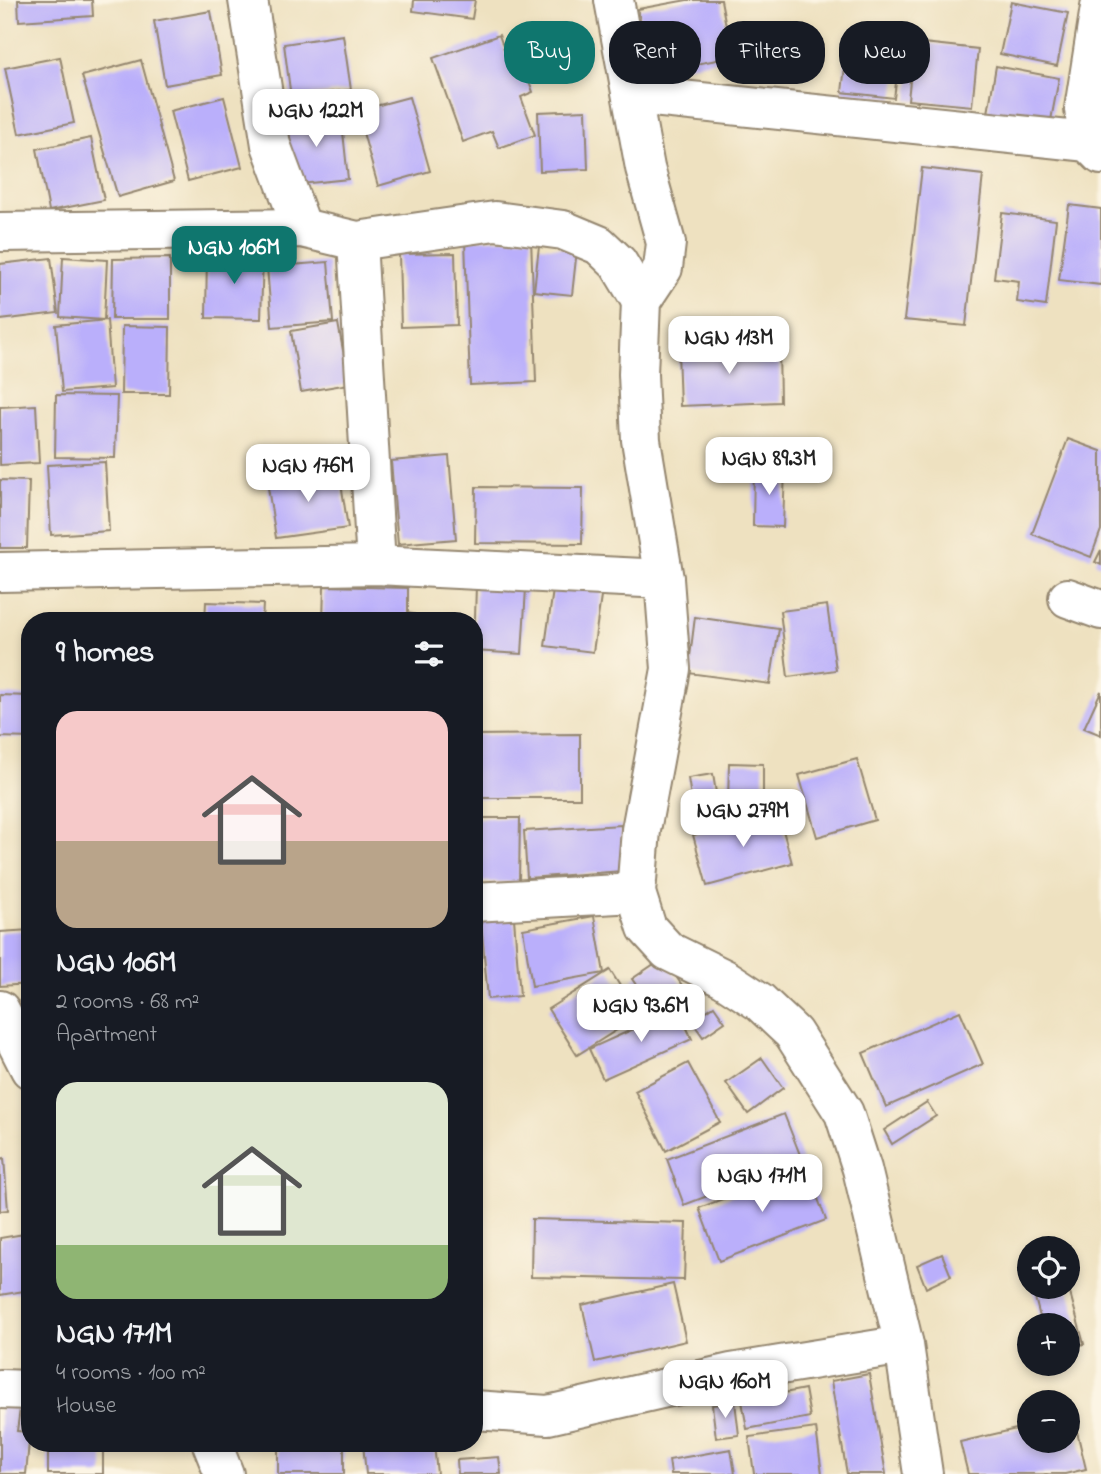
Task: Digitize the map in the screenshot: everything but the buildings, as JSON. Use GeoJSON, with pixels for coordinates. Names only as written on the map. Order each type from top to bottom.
{"type":"FeatureCollection","features":[{"type":"Feature","properties":{"kind":"street"},"geometry":{"type":"LineString","coordinates":[[247,0],[271,145],[302,228]]}},
{"type":"Feature","properties":{"kind":"street"},"geometry":{"type":"LineString","coordinates":[[614,0],[645,168],[666,243],[663,268],[641,301],[638,374],[641,440],[664,579],[671,670],[641,830],[636,893],[647,928],[668,951],[724,979],[760,1002],[793,1033],[844,1113],[862,1170],[904,1345],[923,1474]]}},
{"type":"Feature","properties":{"kind":"street"},"geometry":{"type":"LineString","coordinates":[[633,94],[1094,149],[1084,108],[1101,1]]}},
{"type":"Feature","properties":{"kind":"street"},"geometry":{"type":"LineString","coordinates":[[0,232],[302,228],[357,241],[495,221],[563,230],[599,245],[618,263],[641,301]]}},
{"type":"Feature","properties":{"kind":"street"},"geometry":{"type":"LineString","coordinates":[[357,241],[376,565]]}},
{"type":"Feature","properties":{"kind":"street"},"geometry":{"type":"LineString","coordinates":[[0,572],[376,565],[664,579]]}},
{"type":"Feature","properties":{"kind":"street"},"geometry":{"type":"LineString","coordinates":[[483,902],[636,893]]}},
{"type":"Feature","properties":{"kind":"street"},"geometry":{"type":"LineString","coordinates":[[0,1010],[21,1051]]}},
{"type":"Feature","properties":{"kind":"street"},"geometry":{"type":"LineString","coordinates":[[483,1411],[548,1415],[731,1373],[904,1345]]}},
{"type":"Feature","properties":{"kind":"street"},"geometry":{"type":"LineString","coordinates":[[0,1389],[21,1390]]}},
{"type":"Feature","properties":{"kind":"street"},"geometry":{"type":"LineString","coordinates":[[215,1452],[224,1474]]}}]}
